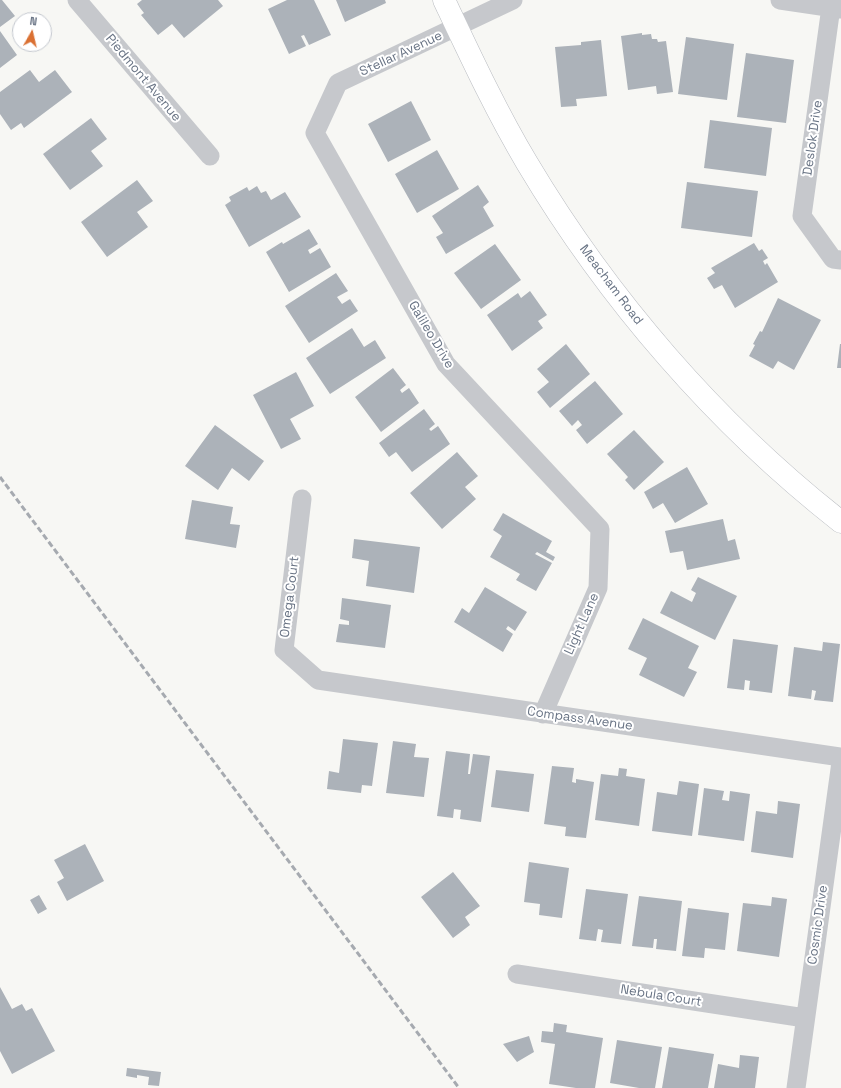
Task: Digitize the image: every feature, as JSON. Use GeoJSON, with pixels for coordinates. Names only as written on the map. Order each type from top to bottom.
{"type":"FeatureCollection","features":[{"type":"Feature","properties":{"kind":"street","name":"Piedmont Avenue"},"geometry":{"type":"LineString","coordinates":[[77,0],[210,156]]}},
{"type":"Feature","properties":{"kind":"street","name":"Meacham Road"},"geometry":{"type":"LineString","coordinates":[[444,0],[482,81],[527,163],[605,280],[649,335],[744,438],[841,522]]}},
{"type":"Feature","properties":{"kind":"street","name":"Stellar Avenue"},"geometry":{"type":"LineString","coordinates":[[315,133],[338,83],[513,0]]}},
{"type":"Feature","properties":{"kind":"street"},"geometry":{"type":"LineString","coordinates":[[780,0],[836,8]]}},
{"type":"Feature","properties":{"kind":"street","name":"Deslok Drive"},"geometry":{"type":"LineString","coordinates":[[836,8],[802,216],[837,259]]}},
{"type":"Feature","properties":{"kind":"street","name":"Galileo Drive"},"geometry":{"type":"LineString","coordinates":[[315,133],[446,364],[600,529]]}},
{"type":"Feature","properties":{"kind":"street","name":"Omega Court"},"geometry":{"type":"LineString","coordinates":[[302,499],[284,650],[318,680]]}},
{"type":"Feature","properties":{"kind":"street","name":"Light Lane"},"geometry":{"type":"LineString","coordinates":[[543,714],[598,588],[600,529]]}},
{"type":"Feature","properties":{"kind":"street","name":"Compass Avenue"},"geometry":{"type":"LineString","coordinates":[[318,680],[841,757]]}},
{"type":"Feature","properties":{"kind":"street","name":"Cosmic Drive"},"geometry":{"type":"LineString","coordinates":[[796,1088],[841,762]]}},
{"type":"Feature","properties":{"kind":"street","name":"Nebula Court"},"geometry":{"type":"LineString","coordinates":[[517,974],[805,1018]]}},
{"type":"Feature","properties":{"kind":"building"},"geometry":{"type":"Polygon","coordinates":[[[0,0],[2,0],[12,12],[12,18],[0,27],[0,0]]]}},
{"type":"Feature","properties":{"kind":"building"},"geometry":{"type":"Polygon","coordinates":[[[142,0],[218,0],[223,6],[184,38],[172,24],[158,35],[141,15],[144,13],[137,4],[142,0]]]}},
{"type":"Feature","properties":{"kind":"building"},"geometry":{"type":"Polygon","coordinates":[[[287,0],[314,0],[331,35],[309,45],[304,35],[301,36],[306,46],[289,54],[268,9],[287,0]]]}},
{"type":"Feature","properties":{"kind":"building"},"geometry":{"type":"Polygon","coordinates":[[[336,0],[385,0],[386,3],[345,22],[336,0]]]}},
{"type":"Feature","properties":{"kind":"building"},"geometry":{"type":"Polygon","coordinates":[[[0,31],[12,48],[12,52],[15,52],[17,55],[0,68],[0,31]]]}},
{"type":"Feature","properties":{"kind":"building"},"geometry":{"type":"Polygon","coordinates":[[[642,33],[642,35],[651,34],[652,39],[657,39],[658,42],[666,41],[673,92],[657,94],[656,86],[628,90],[621,36],[642,33]]]}},
{"type":"Feature","properties":{"kind":"building"},"geometry":{"type":"Polygon","coordinates":[[[686,37],[734,44],[727,100],[678,94],[686,37]]]}},
{"type":"Feature","properties":{"kind":"building"},"geometry":{"type":"Polygon","coordinates":[[[601,40],[607,96],[576,99],[577,106],[561,107],[555,47],[581,45],[581,42],[601,40]]]}},
{"type":"Feature","properties":{"kind":"building"},"geometry":{"type":"Polygon","coordinates":[[[746,53],[794,60],[786,123],[737,117],[746,53]]]}},
{"type":"Feature","properties":{"kind":"building"},"geometry":{"type":"Polygon","coordinates":[[[30,70],[39,82],[55,70],[72,92],[24,128],[21,123],[11,130],[0,114],[0,92],[30,70]]]}},
{"type":"Feature","properties":{"kind":"building"},"geometry":{"type":"Polygon","coordinates":[[[411,101],[431,140],[388,162],[368,124],[411,101]]]}},
{"type":"Feature","properties":{"kind":"building"},"geometry":{"type":"Polygon","coordinates":[[[91,118],[107,139],[91,151],[103,166],[70,190],[43,154],[91,118]]]}},
{"type":"Feature","properties":{"kind":"building"},"geometry":{"type":"Polygon","coordinates":[[[710,120],[772,128],[766,176],[704,168],[710,120]]]}},
{"type":"Feature","properties":{"kind":"building"},"geometry":{"type":"Polygon","coordinates":[[[437,150],[459,189],[417,213],[395,174],[437,150]]]}},
{"type":"Feature","properties":{"kind":"building"},"geometry":{"type":"Polygon","coordinates":[[[137,180],[153,201],[137,212],[148,227],[107,257],[81,222],[137,180]]]}},
{"type":"Feature","properties":{"kind":"building"},"geometry":{"type":"Polygon","coordinates":[[[687,182],[758,191],[752,237],[681,228],[687,182]]]}},
{"type":"Feature","properties":{"kind":"building"},"geometry":{"type":"Polygon","coordinates":[[[478,185],[489,202],[483,207],[494,226],[446,254],[436,237],[443,233],[432,216],[478,185]]]}},
{"type":"Feature","properties":{"kind":"building"},"geometry":{"type":"Polygon","coordinates":[[[257,186],[261,193],[266,191],[271,200],[285,192],[301,217],[249,247],[225,205],[231,201],[229,197],[247,187],[249,191],[257,186]]]}},
{"type":"Feature","properties":{"kind":"building"},"geometry":{"type":"Polygon","coordinates":[[[309,229],[318,244],[308,250],[310,254],[320,248],[331,267],[289,292],[266,252],[282,242],[283,244],[309,229]]]}},
{"type":"Feature","properties":{"kind":"building"},"geometry":{"type":"Polygon","coordinates":[[[754,243],[759,251],[762,249],[768,258],[763,261],[765,265],[767,263],[778,282],[735,308],[722,285],[714,289],[707,278],[715,273],[711,268],[754,243]]]}},
{"type":"Feature","properties":{"kind":"building"},"geometry":{"type":"Polygon","coordinates":[[[495,244],[521,280],[481,309],[454,273],[495,244]]]}},
{"type":"Feature","properties":{"kind":"building"},"geometry":{"type":"Polygon","coordinates":[[[336,273],[348,291],[337,297],[342,304],[350,299],[358,311],[309,343],[285,306],[336,273]]]}},
{"type":"Feature","properties":{"kind":"building"},"geometry":{"type":"Polygon","coordinates":[[[530,291],[547,315],[538,321],[543,328],[512,351],[487,315],[518,293],[521,298],[530,291]]]}},
{"type":"Feature","properties":{"kind":"building"},"geometry":{"type":"Polygon","coordinates":[[[778,298],[821,320],[794,370],[778,361],[773,369],[749,356],[755,345],[753,344],[760,331],[762,332],[778,298]]]}},
{"type":"Feature","properties":{"kind":"building"},"geometry":{"type":"Polygon","coordinates":[[[352,328],[364,347],[375,340],[386,358],[330,394],[306,358],[352,328]]]}},
{"type":"Feature","properties":{"kind":"building"},"geometry":{"type":"Polygon","coordinates":[[[566,344],[590,374],[550,408],[537,392],[549,382],[537,369],[566,344]]]}},
{"type":"Feature","properties":{"kind":"building"},"geometry":{"type":"Polygon","coordinates":[[[840,344],[841,368],[837,368],[840,344]]]}},
{"type":"Feature","properties":{"kind":"building"},"geometry":{"type":"Polygon","coordinates":[[[393,368],[406,385],[400,390],[402,393],[409,388],[419,403],[381,432],[355,397],[393,368]]]}},
{"type":"Feature","properties":{"kind":"building"},"geometry":{"type":"Polygon","coordinates":[[[296,372],[314,406],[290,419],[301,439],[281,449],[253,395],[296,372]]]}},
{"type":"Feature","properties":{"kind":"building"},"geometry":{"type":"Polygon","coordinates":[[[595,381],[623,414],[587,444],[576,430],[582,425],[578,420],[572,426],[559,411],[595,381]]]}},
{"type":"Feature","properties":{"kind":"building"},"geometry":{"type":"Polygon","coordinates":[[[424,409],[435,424],[429,429],[431,431],[438,426],[450,444],[412,472],[396,452],[389,457],[379,443],[424,409]]]}},
{"type":"Feature","properties":{"kind":"building"},"geometry":{"type":"Polygon","coordinates":[[[215,425],[264,461],[249,481],[232,468],[218,490],[185,466],[215,425]]]}},
{"type":"Feature","properties":{"kind":"building"},"geometry":{"type":"Polygon","coordinates":[[[634,430],[664,462],[634,490],[625,480],[628,477],[607,454],[634,430]]]}},
{"type":"Feature","properties":{"kind":"building"},"geometry":{"type":"Polygon","coordinates":[[[457,452],[478,476],[465,487],[476,499],[442,529],[410,493],[457,452]]]}},
{"type":"Feature","properties":{"kind":"building"},"geometry":{"type":"Polygon","coordinates":[[[687,467],[708,504],[675,523],[663,503],[653,509],[644,492],[687,467]]]}},
{"type":"Feature","properties":{"kind":"building"},"geometry":{"type":"Polygon","coordinates":[[[192,500],[233,507],[230,524],[240,525],[236,548],[185,539],[192,500]]]}},
{"type":"Feature","properties":{"kind":"building"},"geometry":{"type":"Polygon","coordinates":[[[503,513],[552,541],[546,552],[555,557],[553,561],[537,552],[535,554],[552,563],[536,591],[516,580],[520,574],[490,557],[502,536],[493,530],[503,513]]]}},
{"type":"Feature","properties":{"kind":"building"},"geometry":{"type":"Polygon","coordinates":[[[723,519],[728,541],[735,539],[740,559],[687,570],[683,551],[670,553],[665,531],[723,519]]]}},
{"type":"Feature","properties":{"kind":"building"},"geometry":{"type":"Polygon","coordinates":[[[354,539],[420,547],[414,593],[366,586],[369,561],[352,558],[354,539]]]}},
{"type":"Feature","properties":{"kind":"building"},"geometry":{"type":"Polygon","coordinates":[[[698,577],[737,596],[715,640],[660,613],[671,591],[692,602],[696,593],[691,590],[698,577]]]}},
{"type":"Feature","properties":{"kind":"building"},"geometry":{"type":"Polygon","coordinates":[[[485,587],[527,612],[515,631],[508,626],[506,629],[513,634],[503,652],[454,622],[462,608],[469,613],[485,587]]]}},
{"type":"Feature","properties":{"kind":"building"},"geometry":{"type":"Polygon","coordinates":[[[342,598],[391,605],[385,648],[336,642],[339,624],[349,625],[349,621],[340,619],[342,598]]]}},
{"type":"Feature","properties":{"kind":"building"},"geometry":{"type":"Polygon","coordinates":[[[643,618],[699,646],[688,668],[697,672],[684,697],[639,675],[647,658],[628,649],[643,618]]]}},
{"type":"Feature","properties":{"kind":"building"},"geometry":{"type":"Polygon","coordinates":[[[733,639],[778,645],[772,693],[749,690],[750,681],[745,680],[744,690],[727,688],[733,639]]]}},
{"type":"Feature","properties":{"kind":"building"},"geometry":{"type":"Polygon","coordinates":[[[823,642],[840,644],[833,702],[814,700],[816,691],[812,690],[811,699],[788,696],[794,647],[822,651],[823,642]]]}},
{"type":"Feature","properties":{"kind":"building"},"geometry":{"type":"Polygon","coordinates":[[[343,739],[378,743],[372,786],[362,785],[361,793],[327,789],[329,771],[339,773],[343,739]]]}},
{"type":"Feature","properties":{"kind":"building"},"geometry":{"type":"Polygon","coordinates":[[[393,741],[416,744],[414,757],[429,758],[424,797],[386,793],[393,741]]]}},
{"type":"Feature","properties":{"kind":"building"},"geometry":{"type":"Polygon","coordinates":[[[446,751],[470,754],[468,774],[470,774],[473,754],[490,756],[481,822],[460,819],[461,810],[454,809],[453,818],[437,816],[446,751]]]}},
{"type":"Feature","properties":{"kind":"building"},"geometry":{"type":"Polygon","coordinates":[[[552,766],[574,768],[572,782],[576,783],[576,779],[594,782],[586,838],[565,836],[566,827],[544,824],[552,766]]]}},
{"type":"Feature","properties":{"kind":"building"},"geometry":{"type":"Polygon","coordinates":[[[619,768],[627,769],[626,776],[645,779],[639,826],[595,820],[601,774],[618,776],[619,768]]]}},
{"type":"Feature","properties":{"kind":"building"},"geometry":{"type":"Polygon","coordinates":[[[496,770],[534,774],[529,812],[491,807],[496,770]]]}},
{"type":"Feature","properties":{"kind":"building"},"geometry":{"type":"Polygon","coordinates":[[[679,781],[699,784],[692,836],[652,831],[657,792],[677,795],[679,781]]]}},
{"type":"Feature","properties":{"kind":"building"},"geometry":{"type":"Polygon","coordinates":[[[704,788],[724,791],[722,800],[729,801],[730,791],[750,794],[744,841],[698,835],[704,788]]]}},
{"type":"Feature","properties":{"kind":"building"},"geometry":{"type":"Polygon","coordinates":[[[778,801],[800,804],[793,858],[751,852],[756,811],[777,814],[778,801]]]}},
{"type":"Feature","properties":{"kind":"building"},"geometry":{"type":"Polygon","coordinates":[[[85,844],[104,881],[67,901],[57,882],[64,878],[54,860],[85,844]]]}},
{"type":"Feature","properties":{"kind":"building"},"geometry":{"type":"Polygon","coordinates":[[[529,862],[569,868],[562,918],[539,915],[540,904],[524,902],[529,862]]]}},
{"type":"Feature","properties":{"kind":"building"},"geometry":{"type":"Polygon","coordinates":[[[453,872],[480,906],[465,917],[470,925],[453,938],[421,897],[453,872]]]}},
{"type":"Feature","properties":{"kind":"building"},"geometry":{"type":"Polygon","coordinates":[[[586,889],[628,894],[621,944],[601,942],[603,930],[598,929],[596,941],[579,939],[586,889]]]}},
{"type":"Feature","properties":{"kind":"building"},"geometry":{"type":"Polygon","coordinates":[[[39,895],[47,909],[38,914],[30,900],[39,895]]]}},
{"type":"Feature","properties":{"kind":"building"},"geometry":{"type":"Polygon","coordinates":[[[639,896],[682,901],[676,951],[656,949],[657,939],[654,939],[653,948],[632,946],[639,896]]]}},
{"type":"Feature","properties":{"kind":"building"},"geometry":{"type":"Polygon","coordinates":[[[772,897],[787,899],[779,957],[737,951],[743,903],[771,906],[772,897]]]}},
{"type":"Feature","properties":{"kind":"building"},"geometry":{"type":"Polygon","coordinates":[[[688,908],[729,913],[725,950],[705,948],[704,958],[682,956],[688,908]]]}},
{"type":"Feature","properties":{"kind":"building"},"geometry":{"type":"Polygon","coordinates":[[[0,987],[12,1009],[22,1004],[26,1011],[32,1008],[55,1051],[12,1074],[0,1051],[0,987]]]}},
{"type":"Feature","properties":{"kind":"building"},"geometry":{"type":"Polygon","coordinates":[[[554,1023],[567,1025],[566,1032],[603,1038],[595,1088],[576,1088],[549,1084],[555,1044],[541,1042],[542,1031],[553,1032],[554,1023]]]}},
{"type":"Feature","properties":{"kind":"building"},"geometry":{"type":"Polygon","coordinates":[[[529,1036],[534,1052],[517,1062],[503,1044],[529,1036]]]}},
{"type":"Feature","properties":{"kind":"building"},"geometry":{"type":"Polygon","coordinates":[[[617,1040],[662,1047],[655,1088],[639,1088],[610,1083],[617,1040]]]}},
{"type":"Feature","properties":{"kind":"building"},"geometry":{"type":"Polygon","coordinates":[[[669,1047],[714,1054],[708,1088],[662,1088],[669,1047]]]}},
{"type":"Feature","properties":{"kind":"building"},"geometry":{"type":"Polygon","coordinates":[[[740,1055],[759,1057],[755,1088],[714,1088],[718,1064],[739,1068],[740,1055]]]}},
{"type":"Feature","properties":{"kind":"building"},"geometry":{"type":"Polygon","coordinates":[[[127,1068],[161,1072],[159,1086],[148,1085],[149,1077],[137,1075],[137,1078],[126,1076],[127,1068]]]}},
{"type":"Feature","properties":{"kind":"railway"},"geometry":{"type":"LineString","coordinates":[[0,477],[459,1088]]}}]}
